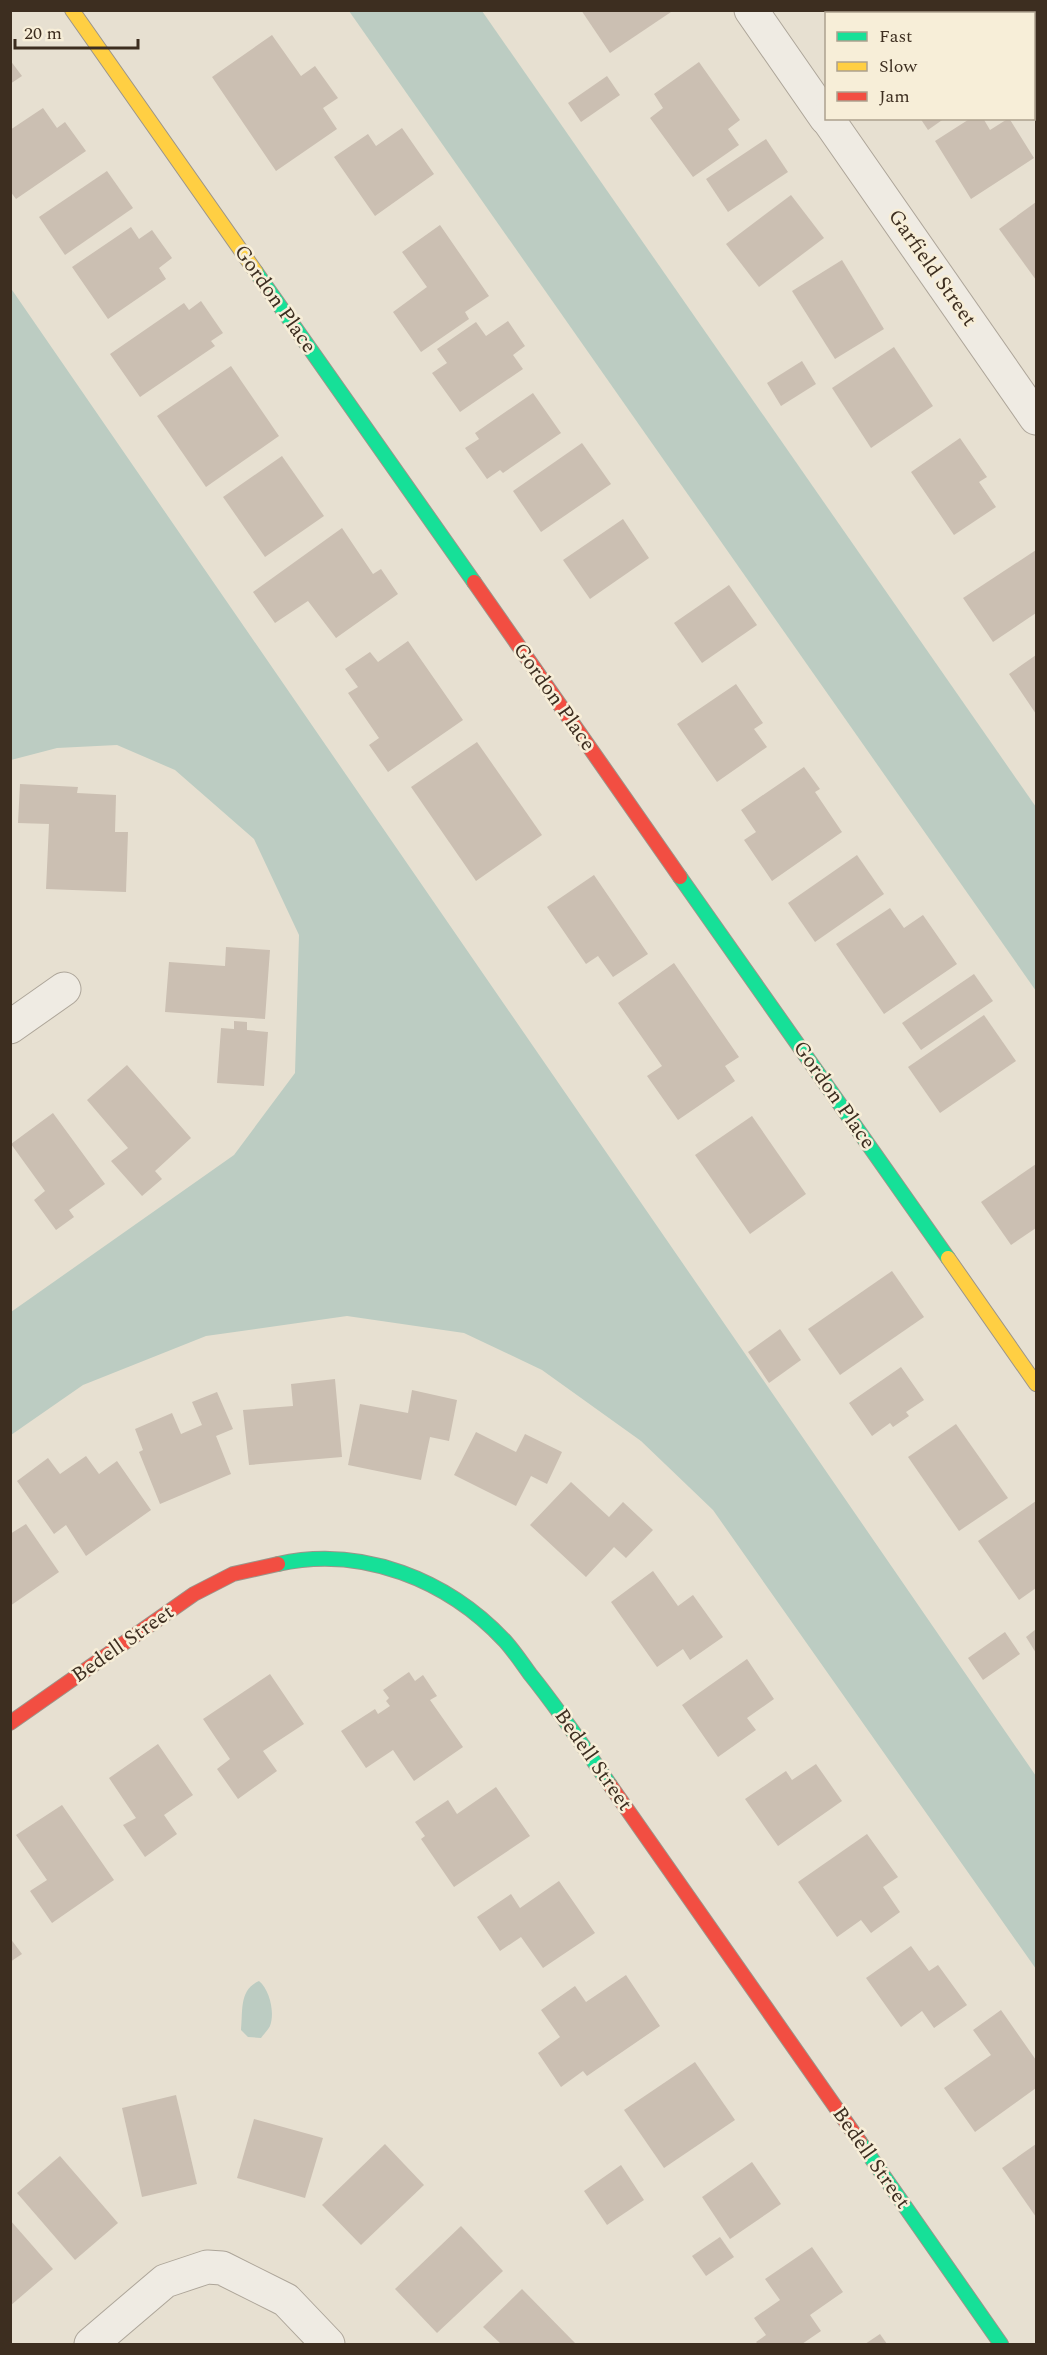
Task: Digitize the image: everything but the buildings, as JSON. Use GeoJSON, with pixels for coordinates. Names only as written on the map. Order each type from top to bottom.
{"type":"FeatureCollection","features":[{"type":"Feature","properties":{"kind":"street","name":"Gordon Place"},"geometry":{"type":"LineString","coordinates":[[72,10],[1036,1384]]}},
{"type":"Feature","properties":{"kind":"street","name":"Garfield Street"},"geometry":{"type":"LineString","coordinates":[[751,10],[825,115]]}},
{"type":"Feature","properties":{"kind":"street","name":"Garfield Street"},"geometry":{"type":"LineString","coordinates":[[828,120],[1036,418]]}},
{"type":"Feature","properties":{"kind":"street"},"geometry":{"type":"LineString","coordinates":[[10,1027],[64,989]]}},
{"type":"Feature","properties":{"kind":"street","name":"Bedell Street"},"geometry":{"type":"LineString","coordinates":[[10,1723],[194,1594],[233,1574],[290,1561],[348,1559],[387,1566],[434,1585],[473,1613],[505,1641],[551,1700],[1001,2344]]}},
{"type":"Feature","properties":{"kind":"street"},"geometry":{"type":"LineString","coordinates":[[91,2344],[165,2281],[207,2267],[222,2268],[286,2300],[328,2344]]}},
{"type":"Feature","properties":{"kind":"shaded area"},"geometry":{"type":"Polygon","coordinates":[[[349,11],[482,11],[1036,807],[1036,991],[349,11]]]}},
{"type":"Feature","properties":{"kind":"shaded area"},"geometry":{"type":"Polygon","coordinates":[[[10,287],[1036,1776],[1036,1969],[713,1510],[641,1441],[542,1370],[464,1333],[347,1316],[206,1336],[83,1385],[11,1435],[11,1312],[234,1155],[295,1073],[299,935],[254,839],[175,770],[117,745],[57,748],[11,760],[10,287]]]}},
{"type":"Feature","properties":{"kind":"shaded area"},"geometry":{"type":"Polygon","coordinates":[[[259,1981],[269,1996],[272,2008],[271,2021],[269,2028],[261,2038],[248,2037],[241,2030],[243,2001],[248,1990],[259,1981]]]}},
{"type":"Feature","properties":{"kind":"traffic: fast"},"geometry":{"type":"LineString","coordinates":[[256,272],[474,582]]}},
{"type":"Feature","properties":{"kind":"traffic: fast"},"geometry":{"type":"LineString","coordinates":[[680,877],[948,1258]]}},
{"type":"Feature","properties":{"kind":"traffic: fast"},"geometry":{"type":"LineString","coordinates":[[278,1564],[310,1559],[341,1559],[372,1564],[430,1585],[457,1601],[482,1619],[508,1645],[610,1785]]}},
{"type":"Feature","properties":{"kind":"traffic: fast"},"geometry":{"type":"LineString","coordinates":[[860,2142],[1001,2344]]}},
{"type":"Feature","properties":{"kind":"traffic: slow"},"geometry":{"type":"LineString","coordinates":[[72,10],[256,272]]}},
{"type":"Feature","properties":{"kind":"traffic: slow"},"geometry":{"type":"LineString","coordinates":[[948,1258],[1036,1384]]}},
{"type":"Feature","properties":{"kind":"traffic: jam"},"geometry":{"type":"LineString","coordinates":[[474,582],[680,877]]}},
{"type":"Feature","properties":{"kind":"traffic: jam"},"geometry":{"type":"LineString","coordinates":[[10,1723],[194,1594],[233,1574],[278,1564]]}},
{"type":"Feature","properties":{"kind":"traffic: jam"},"geometry":{"type":"LineString","coordinates":[[610,1785],[860,2142]]}}]}
